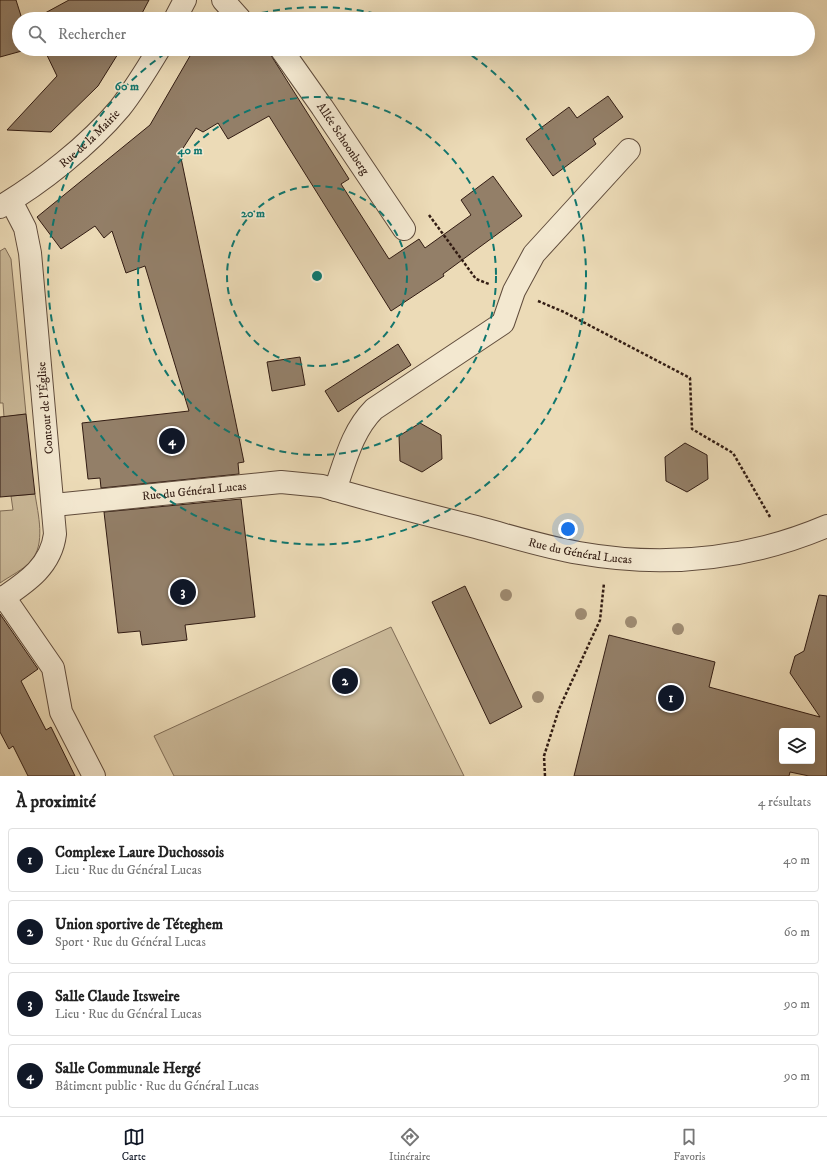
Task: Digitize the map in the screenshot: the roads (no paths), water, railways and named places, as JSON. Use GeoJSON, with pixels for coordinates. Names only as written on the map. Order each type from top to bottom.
{"type":"FeatureCollection","features":[{"type":"Feature","properties":{"kind":"street"},"geometry":{"type":"LineString","coordinates":[[179,12],[185,0]]}},
{"type":"Feature","properties":{"kind":"street"},"geometry":{"type":"LineString","coordinates":[[223,0],[234,12]]}},
{"type":"Feature","properties":{"kind":"street","name":"Rue de la Mairie"},"geometry":{"type":"LineString","coordinates":[[6,204],[31,188],[76,151],[110,119],[138,83],[155,56]]}},
{"type":"Feature","properties":{"kind":"street","name":"Allée Schoonberg"},"geometry":{"type":"LineString","coordinates":[[286,56],[404,229]]}},
{"type":"Feature","properties":{"kind":"street"},"geometry":{"type":"LineString","coordinates":[[335,490],[352,443],[367,416],[503,323],[514,291],[528,263],[543,243],[629,150]]}},
{"type":"Feature","properties":{"kind":"street","name":"Contour de l'Église"},"geometry":{"type":"LineString","coordinates":[[2,599],[33,576],[47,561],[54,543],[55,534],[54,505],[28,242],[21,218],[6,204]]}},
{"type":"Feature","properties":{"kind":"street","name":"Rue du Général Lucas"},"geometry":{"type":"LineString","coordinates":[[54,505],[281,482],[307,484],[565,550],[606,557],[676,560],[725,556],[784,541],[827,526]]}},
{"type":"Feature","properties":{"kind":"street"},"geometry":{"type":"LineString","coordinates":[[2,599],[53,668],[61,712],[94,776]]}},
{"type":"Feature","properties":{"kind":"place","name":"Salle Communale Hergé"},"geometry":{"type":"Point","coordinates":[172,441]}},
{"type":"Feature","properties":{"kind":"place","name":"Salle Claude Itsweire"},"geometry":{"type":"Point","coordinates":[183,592]}},
{"type":"Feature","properties":{"kind":"place","name":"Union sportive de Téteghem"},"geometry":{"type":"Point","coordinates":[345,681]}},
{"type":"Feature","properties":{"kind":"place","name":"Complexe Laure Duchossois"},"geometry":{"type":"Point","coordinates":[671,698]}}]}
